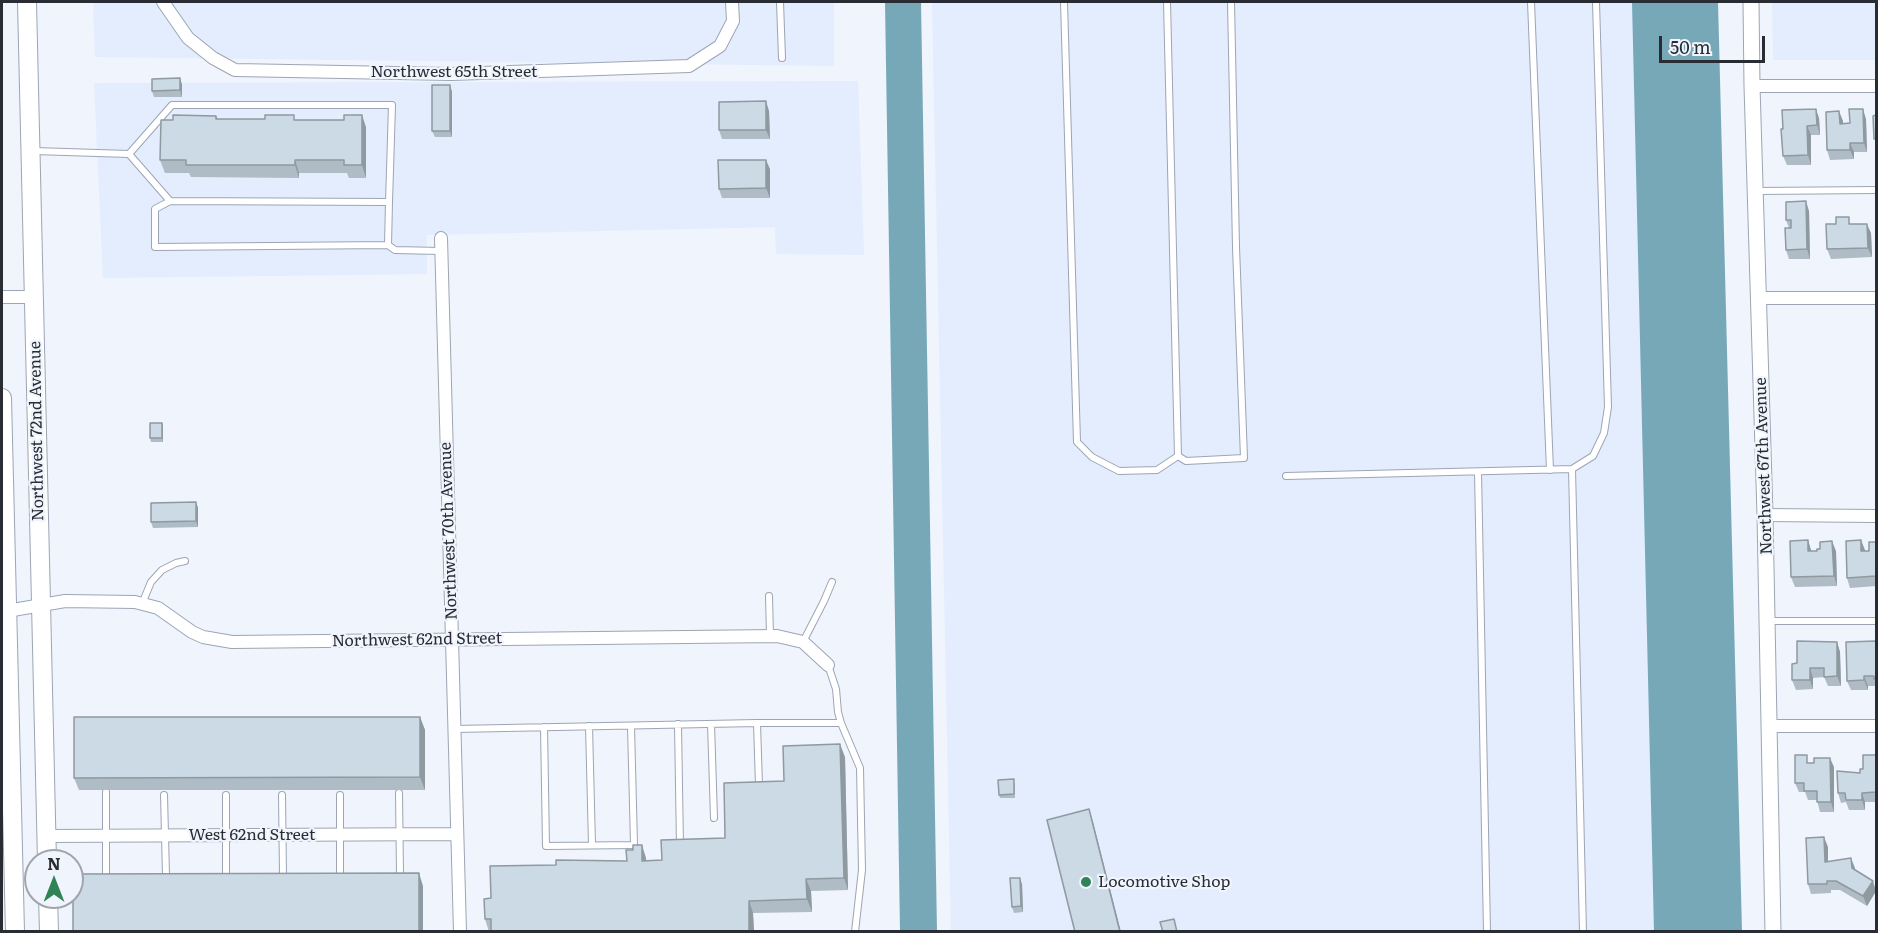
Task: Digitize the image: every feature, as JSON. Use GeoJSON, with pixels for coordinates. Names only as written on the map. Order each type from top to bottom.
{"type":"FeatureCollection","features":[{"type":"Feature","properties":{"kind":"main road","name":"Northwest 72nd Avenue"},"geometry":{"type":"LineString","coordinates":[[27,2],[47,849]]}},
{"type":"Feature","properties":{"kind":"main road","name":"Northwest 72nd Avenue"},"geometry":{"type":"LineString","coordinates":[[2,398],[4,612],[15,932]]}},
{"type":"Feature","properties":{"kind":"main road"},"geometry":{"type":"LineString","coordinates":[[48,909],[49,932]]}},
{"type":"Feature","properties":{"kind":"street","name":"Northwest 65th Street"},"geometry":{"type":"LineString","coordinates":[[163,2],[188,39],[213,58],[236,70],[451,74],[689,66],[720,46],[733,21],[732,2]]}},
{"type":"Feature","properties":{"kind":"street","name":"Northwest 67th Avenue"},"geometry":{"type":"LineString","coordinates":[[1751,2],[1766,515],[1773,932]]}},
{"type":"Feature","properties":{"kind":"street"},"geometry":{"type":"LineString","coordinates":[[1752,86],[1876,86]]}},
{"type":"Feature","properties":{"kind":"street","name":"Northwest 70th Avenue"},"geometry":{"type":"LineString","coordinates":[[441,238],[460,932]]}},
{"type":"Feature","properties":{"kind":"street"},"geometry":{"type":"LineString","coordinates":[[2,297],[33,297]]}},
{"type":"Feature","properties":{"kind":"street"},"geometry":{"type":"LineString","coordinates":[[1759,298],[1876,298]]}},
{"type":"Feature","properties":{"kind":"street"},"geometry":{"type":"LineString","coordinates":[[1766,515],[1876,516]]}},
{"type":"Feature","properties":{"kind":"street","name":"Northwest 62nd Street"},"geometry":{"type":"LineString","coordinates":[[4,612],[65,601],[142,604],[166,612],[192,632],[203,637],[232,642],[770,636],[802,642]]}},
{"type":"Feature","properties":{"kind":"street"},"geometry":{"type":"LineString","coordinates":[[802,642],[828,665]]}},
{"type":"Feature","properties":{"kind":"street"},"geometry":{"type":"LineString","coordinates":[[1770,726],[1876,726]]}},
{"type":"Feature","properties":{"kind":"street","name":"West 62nd Street"},"geometry":{"type":"LineString","coordinates":[[46,836],[457,834]]}},
{"type":"Feature","properties":{"kind":"lane"},"geometry":{"type":"LineString","coordinates":[[780,2],[782,58]]}},
{"type":"Feature","properties":{"kind":"lane"},"geometry":{"type":"LineString","coordinates":[[1064,2],[1077,442],[1092,458],[1119,471],[1157,470],[1178,456]]}},
{"type":"Feature","properties":{"kind":"lane"},"geometry":{"type":"LineString","coordinates":[[1167,2],[1178,456]]}},
{"type":"Feature","properties":{"kind":"lane"},"geometry":{"type":"LineString","coordinates":[[1178,456],[1186,461],[1244,458],[1236,247],[1231,2]]}},
{"type":"Feature","properties":{"kind":"lane"},"geometry":{"type":"LineString","coordinates":[[1531,2],[1550,470]]}},
{"type":"Feature","properties":{"kind":"lane"},"geometry":{"type":"LineString","coordinates":[[1286,476],[1572,469],[1593,456],[1604,433],[1608,407],[1596,2]]}},
{"type":"Feature","properties":{"kind":"lane"},"geometry":{"type":"LineString","coordinates":[[129,154],[172,105],[392,105],[388,245]]}},
{"type":"Feature","properties":{"kind":"lane"},"geometry":{"type":"LineString","coordinates":[[30,151],[129,154],[170,201]]}},
{"type":"Feature","properties":{"kind":"lane"},"geometry":{"type":"LineString","coordinates":[[1755,190],[1876,190]]}},
{"type":"Feature","properties":{"kind":"lane"},"geometry":{"type":"LineString","coordinates":[[389,202],[170,201],[155,209],[155,247],[388,245],[395,250],[441,251]]}},
{"type":"Feature","properties":{"kind":"lane"},"geometry":{"type":"LineString","coordinates":[[1572,469],[1583,932]]}},
{"type":"Feature","properties":{"kind":"lane"},"geometry":{"type":"LineString","coordinates":[[1478,472],[1488,932]]}},
{"type":"Feature","properties":{"kind":"lane"},"geometry":{"type":"LineString","coordinates":[[142,604],[156,576],[169,566],[185,561]]}},
{"type":"Feature","properties":{"kind":"lane"},"geometry":{"type":"LineString","coordinates":[[802,642],[832,582]]}},
{"type":"Feature","properties":{"kind":"lane"},"geometry":{"type":"LineString","coordinates":[[769,596],[770,636]]}},
{"type":"Feature","properties":{"kind":"lane"},"geometry":{"type":"LineString","coordinates":[[1768,621],[1876,621]]}},
{"type":"Feature","properties":{"kind":"lane"},"geometry":{"type":"LineString","coordinates":[[828,665],[836,688],[841,723],[860,768],[862,870],[855,932]]}},
{"type":"Feature","properties":{"kind":"lane"},"geometry":{"type":"LineString","coordinates":[[757,723],[759,786]]}},
{"type":"Feature","properties":{"kind":"lane"},"geometry":{"type":"LineString","coordinates":[[454,729],[841,723]]}},
{"type":"Feature","properties":{"kind":"lane"},"geometry":{"type":"LineString","coordinates":[[678,724],[680,850]]}},
{"type":"Feature","properties":{"kind":"lane"},"geometry":{"type":"LineString","coordinates":[[711,724],[714,818]]}},
{"type":"Feature","properties":{"kind":"lane"},"geometry":{"type":"LineString","coordinates":[[589,726],[592,845]]}},
{"type":"Feature","properties":{"kind":"lane"},"geometry":{"type":"LineString","coordinates":[[544,727],[546,846],[634,845],[631,726]]}},
{"type":"Feature","properties":{"kind":"lane"},"geometry":{"type":"LineString","coordinates":[[106,792],[106,876]]}},
{"type":"Feature","properties":{"kind":"lane"},"geometry":{"type":"LineString","coordinates":[[399,793],[400,874]]}},
{"type":"Feature","properties":{"kind":"lane"},"geometry":{"type":"LineString","coordinates":[[164,795],[166,875]]}},
{"type":"Feature","properties":{"kind":"lane"},"geometry":{"type":"LineString","coordinates":[[226,795],[226,876]]}},
{"type":"Feature","properties":{"kind":"lane"},"geometry":{"type":"LineString","coordinates":[[282,795],[282,876]]}},
{"type":"Feature","properties":{"kind":"lane"},"geometry":{"type":"LineString","coordinates":[[340,795],[340,877]]}},
{"type":"Feature","properties":{"kind":"shaded area"},"geometry":{"type":"Polygon","coordinates":[[[93,2],[834,2],[834,66],[95,57],[93,2]]]}},
{"type":"Feature","properties":{"kind":"shaded area"},"geometry":{"type":"Polygon","coordinates":[[[932,2],[1638,2],[1678,931],[951,931],[932,2]]]}},
{"type":"Feature","properties":{"kind":"shaded area"},"geometry":{"type":"Polygon","coordinates":[[[1772,2],[1876,2],[1876,60],[1773,60],[1772,2]]]}},
{"type":"Feature","properties":{"kind":"shaded area"},"geometry":{"type":"Polygon","coordinates":[[[858,81],[864,255],[776,254],[775,227],[427,235],[427,274],[103,278],[94,83],[858,81]]]}},
{"type":"Feature","properties":{"kind":"water"},"geometry":{"type":"Polygon","coordinates":[[[885,2],[921,2],[937,931],[900,931],[885,2]]]}},
{"type":"Feature","properties":{"kind":"water"},"geometry":{"type":"Polygon","coordinates":[[[1632,2],[1718,2],[1742,931],[1654,931],[1632,2]]]}},
{"type":"Feature","properties":{"kind":"building"},"geometry":{"type":"Polygon","coordinates":[[[180,78],[180,90],[152,91],[152,79],[180,78]]]}},
{"type":"Feature","properties":{"kind":"building"},"geometry":{"type":"Polygon","coordinates":[[[432,85],[450,85],[450,131],[432,131],[432,85]]]}},
{"type":"Feature","properties":{"kind":"building"},"geometry":{"type":"Polygon","coordinates":[[[766,101],[766,130],[719,130],[719,102],[766,101]]]}},
{"type":"Feature","properties":{"kind":"building"},"geometry":{"type":"Polygon","coordinates":[[[1816,109],[1817,125],[1807,126],[1808,155],[1783,156],[1782,110],[1816,109]]]}},
{"type":"Feature","properties":{"kind":"building"},"geometry":{"type":"Polygon","coordinates":[[[1849,109],[1863,109],[1864,143],[1850,143],[1850,150],[1827,150],[1826,112],[1839,111],[1840,124],[1850,123],[1849,109]]]}},
{"type":"Feature","properties":{"kind":"building"},"geometry":{"type":"Polygon","coordinates":[[[173,115],[216,116],[216,119],[265,119],[265,115],[294,115],[294,120],[344,120],[344,115],[362,115],[362,165],[344,165],[344,160],[295,160],[295,165],[186,165],[186,160],[160,160],[161,120],[173,120],[173,115]]]}},
{"type":"Feature","properties":{"kind":"building"},"geometry":{"type":"Polygon","coordinates":[[[1876,115],[1876,139],[1874,139],[1873,116],[1876,115]]]}},
{"type":"Feature","properties":{"kind":"building"},"geometry":{"type":"Polygon","coordinates":[[[718,160],[766,160],[766,188],[719,189],[718,160]]]}},
{"type":"Feature","properties":{"kind":"building"},"geometry":{"type":"Polygon","coordinates":[[[1806,201],[1807,249],[1786,250],[1785,228],[1791,228],[1791,220],[1786,220],[1786,202],[1806,201]]]}},
{"type":"Feature","properties":{"kind":"building"},"geometry":{"type":"Polygon","coordinates":[[[1836,217],[1849,217],[1849,224],[1867,224],[1868,248],[1827,249],[1826,224],[1836,224],[1836,217]]]}},
{"type":"Feature","properties":{"kind":"building"},"geometry":{"type":"Polygon","coordinates":[[[150,423],[162,423],[162,438],[150,438],[150,423]]]}},
{"type":"Feature","properties":{"kind":"building"},"geometry":{"type":"Polygon","coordinates":[[[196,502],[196,521],[151,522],[151,503],[196,502]]]}},
{"type":"Feature","properties":{"kind":"building"},"geometry":{"type":"Polygon","coordinates":[[[1808,540],[1808,551],[1820,549],[1820,542],[1832,541],[1834,576],[1791,577],[1790,541],[1808,540]]]}},
{"type":"Feature","properties":{"kind":"building"},"geometry":{"type":"Polygon","coordinates":[[[1861,540],[1861,551],[1869,551],[1869,542],[1876,542],[1876,576],[1847,578],[1846,541],[1861,540]]]}},
{"type":"Feature","properties":{"kind":"building"},"geometry":{"type":"Polygon","coordinates":[[[1797,641],[1837,642],[1837,676],[1824,677],[1824,668],[1810,668],[1810,680],[1792,680],[1792,664],[1797,663],[1797,641]]]}},
{"type":"Feature","properties":{"kind":"building"},"geometry":{"type":"Polygon","coordinates":[[[1876,641],[1876,678],[1864,676],[1864,680],[1847,681],[1846,642],[1876,641]]]}},
{"type":"Feature","properties":{"kind":"building"},"geometry":{"type":"Polygon","coordinates":[[[74,717],[420,717],[420,777],[74,778],[74,717]]]}},
{"type":"Feature","properties":{"kind":"building"},"geometry":{"type":"Polygon","coordinates":[[[840,744],[844,878],[806,879],[807,899],[749,901],[749,932],[491,932],[491,919],[485,919],[484,899],[491,898],[490,866],[556,865],[556,860],[627,861],[626,850],[633,850],[633,845],[642,845],[642,861],[662,860],[661,840],[725,838],[724,783],[784,781],[783,746],[840,744]]]}},
{"type":"Feature","properties":{"kind":"building"},"geometry":{"type":"Polygon","coordinates":[[[1795,755],[1807,755],[1807,763],[1814,763],[1814,758],[1830,758],[1831,802],[1817,802],[1817,791],[1804,791],[1804,783],[1795,783],[1795,755]]]}},
{"type":"Feature","properties":{"kind":"building"},"geometry":{"type":"Polygon","coordinates":[[[1863,755],[1876,755],[1876,792],[1862,793],[1862,800],[1846,800],[1845,793],[1838,793],[1837,771],[1860,773],[1860,769],[1863,769],[1863,755]]]}},
{"type":"Feature","properties":{"kind":"building"},"geometry":{"type":"Polygon","coordinates":[[[1014,779],[1014,794],[999,795],[998,780],[1014,779]]]}},
{"type":"Feature","properties":{"kind":"building","name":"Locomotive Shop"},"geometry":{"type":"Polygon","coordinates":[[[1089,809],[1120,932],[1075,932],[1047,820],[1089,809]]]}},
{"type":"Feature","properties":{"kind":"building"},"geometry":{"type":"Polygon","coordinates":[[[1824,837],[1825,862],[1851,858],[1852,868],[1873,881],[1863,896],[1836,881],[1827,881],[1827,884],[1808,884],[1806,838],[1824,837]]]}},
{"type":"Feature","properties":{"kind":"building"},"geometry":{"type":"Polygon","coordinates":[[[419,873],[419,932],[73,932],[73,909],[84,909],[84,874],[419,873]]]}},
{"type":"Feature","properties":{"kind":"building"},"geometry":{"type":"Polygon","coordinates":[[[1010,878],[1020,878],[1021,906],[1012,907],[1010,878]]]}},
{"type":"Feature","properties":{"kind":"building"},"geometry":{"type":"Polygon","coordinates":[[[1174,919],[1177,932],[1163,932],[1160,922],[1174,919]]]}},
{"type":"Feature","properties":{"kind":"place","name":"Locomotive Shop"},"geometry":{"type":"Point","coordinates":[1086,882]}}]}
